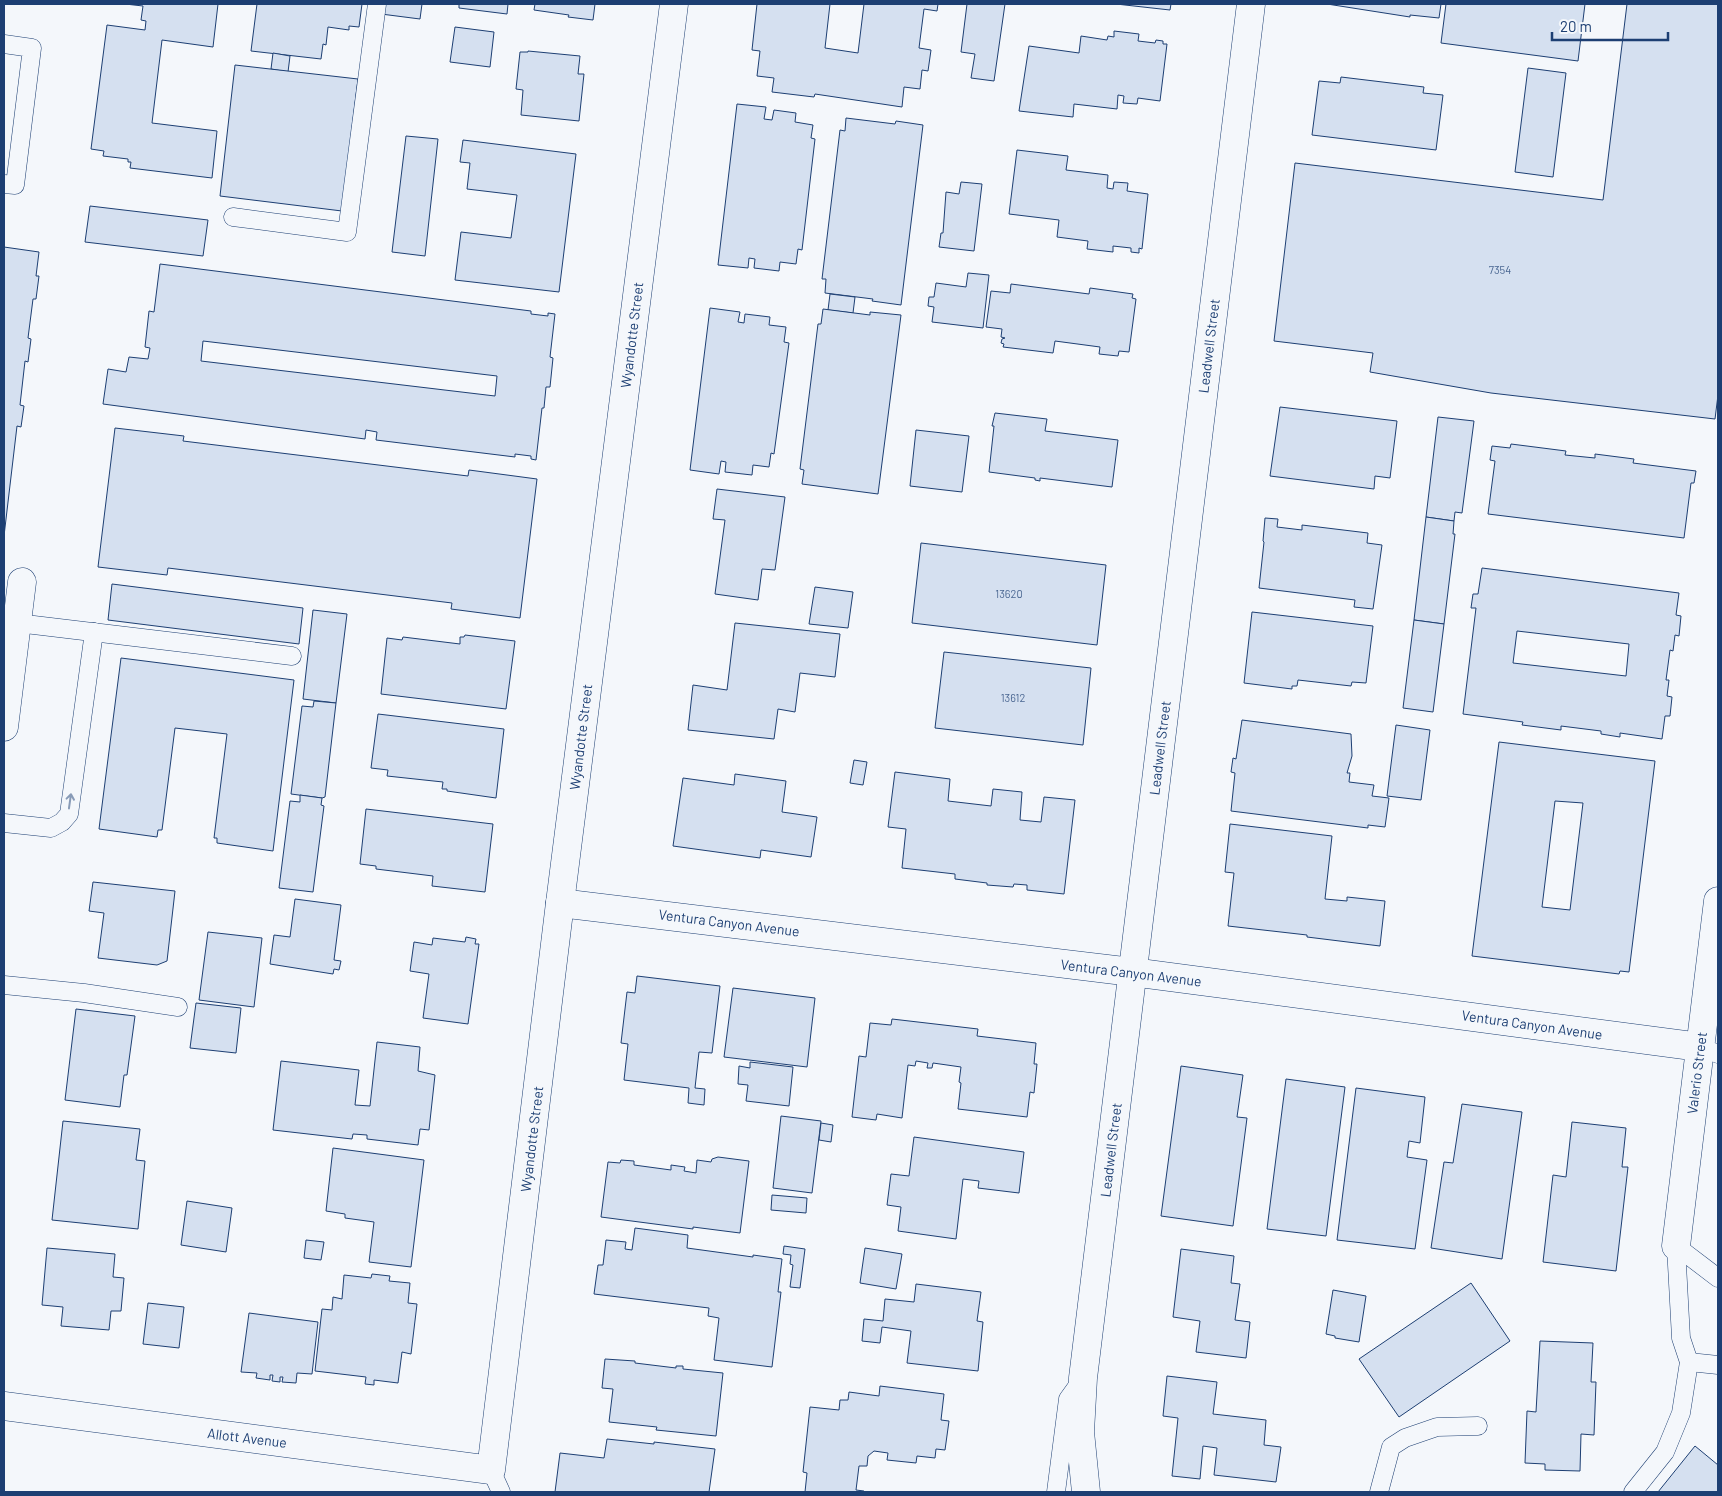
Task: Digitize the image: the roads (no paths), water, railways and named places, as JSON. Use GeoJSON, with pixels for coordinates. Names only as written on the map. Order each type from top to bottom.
{"type":"FeatureCollection","features":[{"type":"Feature","properties":{"kind":"street","name":"Wyandotte Street"},"geometry":{"type":"LineString","coordinates":[[496,1481],[560,903],[674,4]]}},
{"type":"Feature","properties":{"kind":"street","name":"Leadwell Street"},"geometry":{"type":"LineString","coordinates":[[1086,1492],[1080,1432],[1083,1378],[1250,4]]}},
{"type":"Feature","properties":{"kind":"street"},"geometry":{"type":"LineString","coordinates":[[4,727],[22,582]]}},
{"type":"Feature","properties":{"kind":"street","name":"Valerio Street"},"geometry":{"type":"LineString","coordinates":[[1676,1246],[1709,1051],[1718,901]]}},
{"type":"Feature","properties":{"kind":"street","name":"Ventura Canyon Avenue"},"geometry":{"type":"LineString","coordinates":[[560,903],[1132,972],[1709,1051]]}},
{"type":"Feature","properties":{"kind":"street","name":"Allott Avenue"},"geometry":{"type":"LineString","coordinates":[[4,1406],[496,1481]]}},
{"type":"Feature","properties":{"kind":"lane"},"geometry":{"type":"LineString","coordinates":[[233,217],[348,232],[376,4]]}},
{"type":"Feature","properties":{"kind":"lane"},"geometry":{"type":"LineString","coordinates":[[4,44],[32,48],[15,185],[4,184]]}},
{"type":"Feature","properties":{"kind":"lane"},"geometry":{"type":"LineString","coordinates":[[17,623],[292,656]]}},
{"type":"Feature","properties":{"kind":"lane"},"geometry":{"type":"LineString","coordinates":[[4,823],[51,828],[62,822],[69,814],[94,632]]}},
{"type":"Feature","properties":{"kind":"lane"},"geometry":{"type":"LineString","coordinates":[[4,985],[84,993],[178,1007]]}},
{"type":"Feature","properties":{"kind":"lane"},"geometry":{"type":"LineString","coordinates":[[1676,1246],[1718,1278]]}},
{"type":"Feature","properties":{"kind":"lane"},"geometry":{"type":"LineString","coordinates":[[1633,1492],[1665,1452],[1681,1413],[1689,1362],[1681,1338],[1676,1246]]}},
{"type":"Feature","properties":{"kind":"lane"},"geometry":{"type":"LineString","coordinates":[[1689,1362],[1718,1365]]}},
{"type":"Feature","properties":{"kind":"lane"},"geometry":{"type":"LineString","coordinates":[[1056,1492],[1068,1399],[1083,1378]]}},
{"type":"Feature","properties":{"kind":"lane"},"geometry":{"type":"LineString","coordinates":[[1379,1492],[1391,1447],[1406,1438],[1437,1427],[1478,1426]]}}]}
